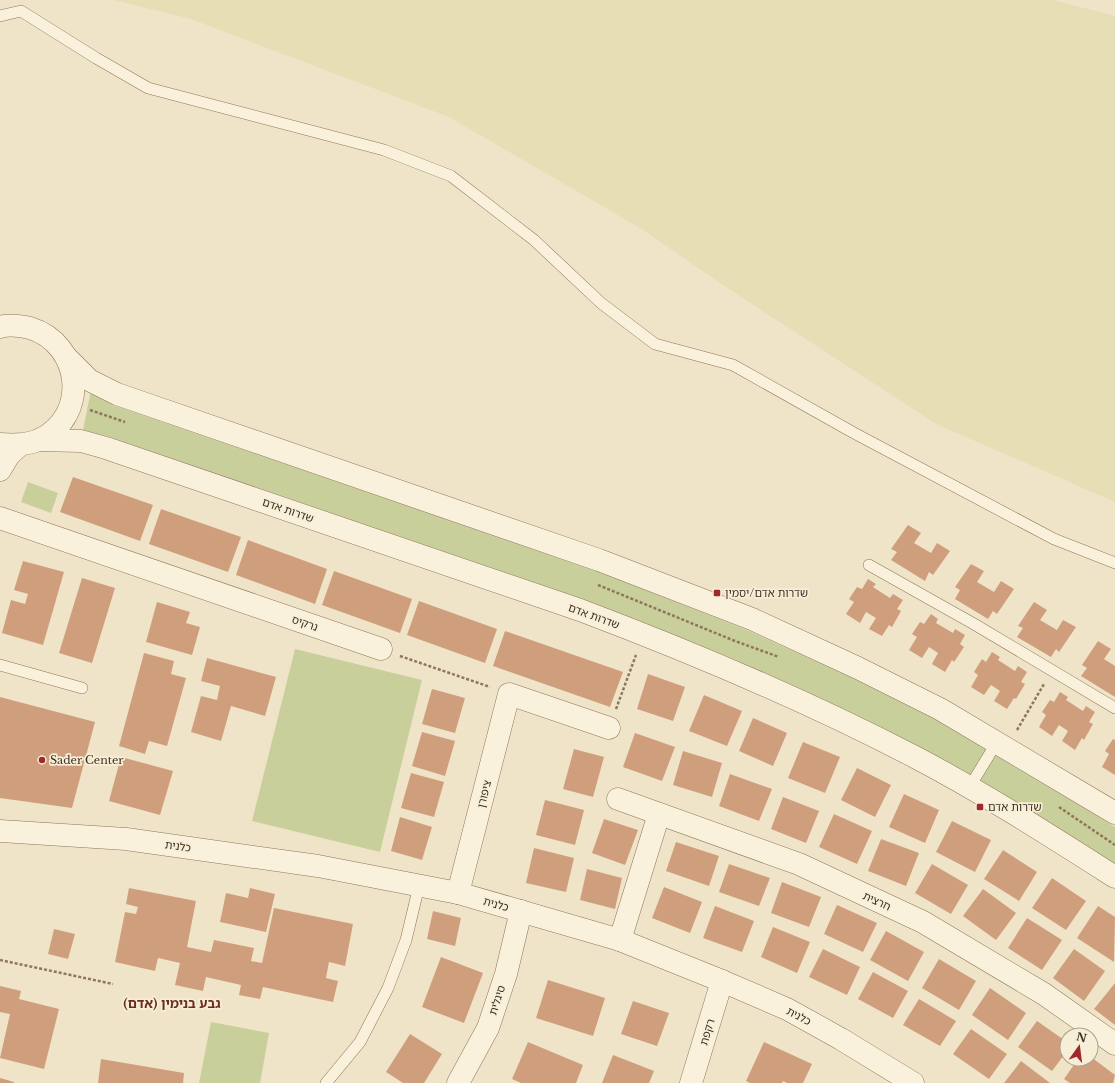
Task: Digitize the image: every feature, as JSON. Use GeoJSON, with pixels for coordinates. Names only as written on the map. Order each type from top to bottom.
{"type":"FeatureCollection","features":[{"type":"Feature","properties":{"kind":"street"},"geometry":{"type":"LineString","coordinates":[[0,327],[22,326],[41,332],[56,343],[67,358],[89,380],[117,394],[599,560],[752,619],[858,668],[940,709],[1115,813]]}},
{"type":"Feature","properties":{"kind":"street"},"geometry":{"type":"LineString","coordinates":[[0,470],[20,443],[56,428],[68,412],[73,394],[73,376],[67,358]]}},
{"type":"Feature","properties":{"kind":"street","name":"שדרות אדם"},"geometry":{"type":"LineString","coordinates":[[20,443],[81,441],[106,448],[580,610],[643,634],[730,669],[914,756],[1115,877]]}},
{"type":"Feature","properties":{"kind":"street","name":"נרקיס"},"geometry":{"type":"LineString","coordinates":[[0,518],[381,649]]}},
{"type":"Feature","properties":{"kind":"street"},"geometry":{"type":"LineString","coordinates":[[509,694],[610,728]]}},
{"type":"Feature","properties":{"kind":"street","name":"ציפורן"},"geometry":{"type":"LineString","coordinates":[[458,893],[509,694]]}},
{"type":"Feature","properties":{"kind":"street","name":"חרצית"},"geometry":{"type":"LineString","coordinates":[[618,799],[800,864],[923,922],[1044,994],[1115,1044]]}},
{"type":"Feature","properties":{"kind":"street"},"geometry":{"type":"LineString","coordinates":[[620,940],[658,814]]}},
{"type":"Feature","properties":{"kind":"street","name":"כלנית"},"geometry":{"type":"LineString","coordinates":[[0,831],[134,840],[318,866],[458,893],[620,940],[722,981],[787,1009],[841,1039],[913,1083]]}},
{"type":"Feature","properties":{"kind":"street","name":"כלנית"},"geometry":{"type":"LineString","coordinates":[[0,844],[46,835]]}},
{"type":"Feature","properties":{"kind":"street","name":"סיגלית"},"geometry":{"type":"LineString","coordinates":[[458,1083],[488,1028],[506,974],[521,912]]}},
{"type":"Feature","properties":{"kind":"street","name":"רקפת"},"geometry":{"type":"LineString","coordinates":[[691,1083],[722,981]]}},
{"type":"Feature","properties":{"kind":"lane"},"geometry":{"type":"LineString","coordinates":[[0,16],[21,11],[96,58],[148,88],[384,150],[451,176],[534,240],[600,303],[655,344],[733,365],[854,433],[1054,538],[1115,563]]}},
{"type":"Feature","properties":{"kind":"lane"},"geometry":{"type":"LineString","coordinates":[[869,565],[1115,708]]}},
{"type":"Feature","properties":{"kind":"lane"},"geometry":{"type":"LineString","coordinates":[[0,665],[82,688]]}},
{"type":"Feature","properties":{"kind":"lane"},"geometry":{"type":"LineString","coordinates":[[969,788],[1002,745]]}},
{"type":"Feature","properties":{"kind":"lane"},"geometry":{"type":"LineString","coordinates":[[326,1083],[360,1042],[388,988],[406,940],[419,886]]}},
{"type":"Feature","properties":{"kind":"path"},"geometry":{"type":"LineString","coordinates":[[610,728],[643,634]]}},
{"type":"Feature","properties":{"kind":"path"},"geometry":{"type":"LineString","coordinates":[[381,649],[509,694]]}},
{"type":"Feature","properties":{"kind":"path"},"geometry":{"type":"LineString","coordinates":[[1002,745],[1052,670]]}},
{"type":"Feature","properties":{"kind":"path"},"geometry":{"type":"LineString","coordinates":[[0,960],[113,984]]}},
{"type":"Feature","properties":{"kind":"shaded area"},"geometry":{"type":"Polygon","coordinates":[[[114,0],[1053,0],[1115,16],[1115,502],[936,424],[726,287],[640,228],[449,117],[191,19],[114,0]]]}},
{"type":"Feature","properties":{"kind":"green space"},"geometry":{"type":"Polygon","coordinates":[[[91,390],[113,405],[595,570],[747,630],[853,678],[935,719],[1055,789],[1115,827],[1115,864],[1039,816],[919,747],[839,707],[734,659],[584,600],[110,437],[83,430],[91,390]]]}},
{"type":"Feature","properties":{"kind":"green space"},"geometry":{"type":"Polygon","coordinates":[[[28,482],[58,493],[51,513],[21,502],[28,482]]]}},
{"type":"Feature","properties":{"kind":"green space"},"geometry":{"type":"Polygon","coordinates":[[[295,649],[422,680],[380,852],[252,821],[295,649]]]}},
{"type":"Feature","properties":{"kind":"green space"},"geometry":{"type":"Polygon","coordinates":[[[211,1022],[269,1033],[260,1083],[199,1083],[211,1022]]]}},
{"type":"Feature","properties":{"kind":"building"},"geometry":{"type":"Polygon","coordinates":[[[73,477],[153,505],[140,541],[60,512],[73,477]]]}},
{"type":"Feature","properties":{"kind":"building"},"geometry":{"type":"Polygon","coordinates":[[[161,509],[241,537],[228,572],[149,544],[161,509]]]}},
{"type":"Feature","properties":{"kind":"building"},"geometry":{"type":"Polygon","coordinates":[[[908,525],[921,533],[914,543],[931,553],[937,543],[950,551],[933,575],[929,572],[925,581],[891,560],[897,552],[891,549],[908,525]]]}},
{"type":"Feature","properties":{"kind":"building"},"geometry":{"type":"Polygon","coordinates":[[[248,540],[327,569],[315,604],[236,575],[248,540]]]}},
{"type":"Feature","properties":{"kind":"building"},"geometry":{"type":"Polygon","coordinates":[[[23,561],[64,572],[43,645],[2,633],[11,600],[25,604],[28,594],[14,590],[23,561]]]}},
{"type":"Feature","properties":{"kind":"building"},"geometry":{"type":"Polygon","coordinates":[[[971,564],[984,571],[977,582],[994,592],[1001,581],[1014,589],[997,614],[993,611],[988,619],[955,599],[960,590],[955,587],[971,564]]]}},
{"type":"Feature","properties":{"kind":"building"},"geometry":{"type":"Polygon","coordinates":[[[334,571],[412,599],[400,633],[322,605],[334,571]]]}},
{"type":"Feature","properties":{"kind":"building"},"geometry":{"type":"Polygon","coordinates":[[[82,578],[115,588],[92,663],[59,653],[82,578]]]}},
{"type":"Feature","properties":{"kind":"building"},"geometry":{"type":"Polygon","coordinates":[[[868,579],[876,584],[873,587],[890,598],[893,594],[903,600],[897,609],[901,611],[892,627],[889,625],[882,636],[869,629],[876,618],[866,612],[860,623],[846,614],[854,602],[849,599],[857,587],[862,589],[868,579]]]}},
{"type":"Feature","properties":{"kind":"building"},"geometry":{"type":"Polygon","coordinates":[[[419,601],[497,629],[485,663],[407,635],[419,601]]]}},
{"type":"Feature","properties":{"kind":"building"},"geometry":{"type":"Polygon","coordinates":[[[157,602],[190,612],[186,623],[200,627],[192,655],[146,642],[157,602]]]}},
{"type":"Feature","properties":{"kind":"building"},"geometry":{"type":"Polygon","coordinates":[[[1034,602],[1047,610],[1040,620],[1057,630],[1063,620],[1076,627],[1059,652],[1056,649],[1051,657],[1017,637],[1023,628],[1018,626],[1034,602]]]}},
{"type":"Feature","properties":{"kind":"building"},"geometry":{"type":"Polygon","coordinates":[[[931,614],[938,619],[936,623],[953,633],[955,629],[965,635],[960,644],[964,647],[954,662],[952,660],[945,672],[932,664],[938,653],[929,647],[922,658],[909,650],[917,637],[912,634],[920,622],[924,624],[931,614]]]}},
{"type":"Feature","properties":{"kind":"building"},"geometry":{"type":"Polygon","coordinates":[[[505,631],[623,672],[610,707],[493,666],[505,631]]]}},
{"type":"Feature","properties":{"kind":"building"},"geometry":{"type":"Polygon","coordinates":[[[1098,641],[1111,649],[1104,659],[1115,666],[1115,697],[1081,676],[1087,668],[1082,665],[1098,641]]]}},
{"type":"Feature","properties":{"kind":"building"},"geometry":{"type":"Polygon","coordinates":[[[992,652],[1000,657],[998,660],[1015,671],[1018,666],[1027,672],[1021,682],[1025,684],[1016,699],[1014,698],[1007,709],[994,701],[1000,691],[991,685],[984,695],[971,687],[978,675],[974,672],[982,659],[986,662],[992,652]]]}},
{"type":"Feature","properties":{"kind":"building"},"geometry":{"type":"Polygon","coordinates":[[[144,653],[174,661],[171,674],[186,678],[167,746],[149,741],[145,754],[119,746],[144,653]]]}},
{"type":"Feature","properties":{"kind":"building"},"geometry":{"type":"Polygon","coordinates":[[[207,658],[276,677],[265,716],[231,706],[221,741],[191,732],[201,696],[217,700],[220,686],[201,681],[207,658]]]}},
{"type":"Feature","properties":{"kind":"building"},"geometry":{"type":"Polygon","coordinates":[[[648,674],[685,687],[673,721],[637,709],[648,674]]]}},
{"type":"Feature","properties":{"kind":"building"},"geometry":{"type":"Polygon","coordinates":[[[432,689],[465,698],[455,733],[422,724],[432,689]]]}},
{"type":"Feature","properties":{"kind":"building"},"geometry":{"type":"Polygon","coordinates":[[[1060,692],[1068,697],[1066,700],[1083,711],[1086,706],[1095,712],[1089,722],[1093,724],[1084,740],[1082,738],[1075,750],[1062,741],[1068,731],[1059,725],[1052,736],[1039,727],[1046,715],[1042,712],[1050,700],[1054,702],[1060,692]]]}},
{"type":"Feature","properties":{"kind":"building"},"geometry":{"type":"Polygon","coordinates":[[[704,695],[742,711],[727,746],[689,731],[704,695]]]}},
{"type":"Feature","properties":{"kind":"building","name":"Sader Center"},"geometry":{"type":"Polygon","coordinates":[[[0,697],[95,722],[72,808],[0,798],[0,697]]]}},
{"type":"Feature","properties":{"kind":"building"},"geometry":{"type":"Polygon","coordinates":[[[753,718],[787,733],[773,766],[739,751],[753,718]]]}},
{"type":"Feature","properties":{"kind":"building"},"geometry":{"type":"Polygon","coordinates":[[[422,732],[455,741],[445,776],[412,766],[422,732]]]}},
{"type":"Feature","properties":{"kind":"building"},"geometry":{"type":"Polygon","coordinates":[[[635,733],[675,747],[662,781],[623,767],[635,733]]]}},
{"type":"Feature","properties":{"kind":"building"},"geometry":{"type":"Polygon","coordinates":[[[1113,739],[1115,740],[1115,775],[1102,767],[1109,754],[1105,751],[1113,739]]]}},
{"type":"Feature","properties":{"kind":"building"},"geometry":{"type":"Polygon","coordinates":[[[803,742],[840,757],[825,793],[788,778],[803,742]]]}},
{"type":"Feature","properties":{"kind":"building"},"geometry":{"type":"Polygon","coordinates":[[[574,749],[604,757],[593,797],[563,789],[574,749]]]}},
{"type":"Feature","properties":{"kind":"building"},"geometry":{"type":"Polygon","coordinates":[[[683,751],[722,763],[712,797],[673,785],[683,751]]]}},
{"type":"Feature","properties":{"kind":"building"},"geometry":{"type":"Polygon","coordinates":[[[121,757],[173,771],[160,815],[109,801],[121,757]]]}},
{"type":"Feature","properties":{"kind":"building"},"geometry":{"type":"Polygon","coordinates":[[[857,768],[891,785],[875,817],[841,800],[857,768]]]}},
{"type":"Feature","properties":{"kind":"building"},"geometry":{"type":"Polygon","coordinates":[[[411,773],[444,782],[434,817],[401,808],[411,773]]]}},
{"type":"Feature","properties":{"kind":"building"},"geometry":{"type":"Polygon","coordinates":[[[730,774],[772,789],[759,821],[719,806],[730,774]]]}},
{"type":"Feature","properties":{"kind":"building"},"geometry":{"type":"Polygon","coordinates":[[[904,794],[939,810],[925,843],[889,827],[904,794]]]}},
{"type":"Feature","properties":{"kind":"building"},"geometry":{"type":"Polygon","coordinates":[[[783,797],[819,811],[806,843],[771,829],[783,797]]]}},
{"type":"Feature","properties":{"kind":"building"},"geometry":{"type":"Polygon","coordinates":[[[545,800],[584,810],[575,845],[536,835],[545,800]]]}},
{"type":"Feature","properties":{"kind":"building"},"geometry":{"type":"Polygon","coordinates":[[[834,814],[872,831],[857,864],[819,847],[834,814]]]}},
{"type":"Feature","properties":{"kind":"building"},"geometry":{"type":"Polygon","coordinates":[[[400,817],[432,827],[422,860],[391,851],[400,817]]]}},
{"type":"Feature","properties":{"kind":"building"},"geometry":{"type":"Polygon","coordinates":[[[604,819],[638,830],[625,865],[592,853],[604,819]]]}},
{"type":"Feature","properties":{"kind":"building"},"geometry":{"type":"Polygon","coordinates":[[[952,821],[991,840],[975,872],[936,852],[952,821]]]}},
{"type":"Feature","properties":{"kind":"building"},"geometry":{"type":"Polygon","coordinates":[[[881,839],[919,853],[906,886],[868,871],[881,839]]]}},
{"type":"Feature","properties":{"kind":"building"},"geometry":{"type":"Polygon","coordinates":[[[676,842],[719,856],[709,886],[666,871],[676,842]]]}},
{"type":"Feature","properties":{"kind":"building"},"geometry":{"type":"Polygon","coordinates":[[[534,848],[574,858],[566,892],[526,883],[534,848]]]}},
{"type":"Feature","properties":{"kind":"building"},"geometry":{"type":"Polygon","coordinates":[[[1003,850],[1037,872],[1019,901],[984,879],[1003,850]]]}},
{"type":"Feature","properties":{"kind":"building"},"geometry":{"type":"Polygon","coordinates":[[[729,864],[770,878],[759,906],[719,892],[729,864]]]}},
{"type":"Feature","properties":{"kind":"building"},"geometry":{"type":"Polygon","coordinates":[[[932,864],[968,885],[951,914],[915,893],[932,864]]]}},
{"type":"Feature","properties":{"kind":"building"},"geometry":{"type":"Polygon","coordinates":[[[587,869],[622,878],[615,909],[580,900],[587,869]]]}},
{"type":"Feature","properties":{"kind":"building"},"geometry":{"type":"Polygon","coordinates":[[[1052,878],[1086,901],[1066,930],[1032,908],[1052,878]]]}},
{"type":"Feature","properties":{"kind":"building"},"geometry":{"type":"Polygon","coordinates":[[[782,882],[821,897],[809,927],[771,913],[782,882]]]}},
{"type":"Feature","properties":{"kind":"building"},"geometry":{"type":"Polygon","coordinates":[[[664,887],[702,902],[690,933],[652,918],[664,887]]]}},
{"type":"Feature","properties":{"kind":"building"},"geometry":{"type":"Polygon","coordinates":[[[129,888],[196,901],[187,947],[211,952],[214,940],[254,948],[251,961],[262,963],[274,908],[353,924],[345,966],[329,962],[326,978],[338,981],[333,1002],[263,987],[260,999],[239,995],[241,985],[206,977],[203,991],[175,985],[180,963],[158,958],[155,971],[115,962],[125,912],[136,914],[138,907],[126,904],[129,888]]]}},
{"type":"Feature","properties":{"kind":"building"},"geometry":{"type":"Polygon","coordinates":[[[250,888],[275,894],[266,932],[220,922],[226,893],[248,898],[250,888]]]}},
{"type":"Feature","properties":{"kind":"building"},"geometry":{"type":"Polygon","coordinates":[[[983,889],[1016,913],[996,940],[963,916],[983,889]]]}},
{"type":"Feature","properties":{"kind":"building"},"geometry":{"type":"Polygon","coordinates":[[[837,905],[877,923],[863,952],[824,934],[837,905]]]}},
{"type":"Feature","properties":{"kind":"building"},"geometry":{"type":"Polygon","coordinates":[[[715,906],[754,921],[742,952],[703,938],[715,906]]]}},
{"type":"Feature","properties":{"kind":"building"},"geometry":{"type":"Polygon","coordinates":[[[1098,906],[1115,917],[1114,962],[1077,938],[1098,906]]]}},
{"type":"Feature","properties":{"kind":"building"},"geometry":{"type":"Polygon","coordinates":[[[433,911],[461,918],[455,946],[427,939],[433,911]]]}},
{"type":"Feature","properties":{"kind":"building"},"geometry":{"type":"Polygon","coordinates":[[[1027,918],[1062,940],[1042,970],[1008,948],[1027,918]]]}},
{"type":"Feature","properties":{"kind":"building"},"geometry":{"type":"Polygon","coordinates":[[[773,927],[810,942],[797,973],[761,957],[773,927]]]}},
{"type":"Feature","properties":{"kind":"building"},"geometry":{"type":"Polygon","coordinates":[[[54,929],[75,934],[68,959],[48,954],[54,929]]]}},
{"type":"Feature","properties":{"kind":"building"},"geometry":{"type":"Polygon","coordinates":[[[886,931],[924,952],[908,981],[870,960],[886,931]]]}},
{"type":"Feature","properties":{"kind":"building"},"geometry":{"type":"Polygon","coordinates":[[[823,949],[860,967],[847,995],[809,977],[823,949]]]}},
{"type":"Feature","properties":{"kind":"building"},"geometry":{"type":"Polygon","coordinates":[[[1074,949],[1105,971],[1084,1001],[1053,978],[1074,949]]]}},
{"type":"Feature","properties":{"kind":"building"},"geometry":{"type":"Polygon","coordinates":[[[441,957],[483,973],[464,1023],[422,1007],[441,957]]]}},
{"type":"Feature","properties":{"kind":"building"},"geometry":{"type":"Polygon","coordinates":[[[939,959],[976,981],[959,1010],[922,988],[939,959]]]}},
{"type":"Feature","properties":{"kind":"building"},"geometry":{"type":"Polygon","coordinates":[[[873,972],[908,991],[893,1018],[858,999],[873,972]]]}},
{"type":"Feature","properties":{"kind":"building"},"geometry":{"type":"Polygon","coordinates":[[[548,980],[605,998],[593,1036],[536,1018],[548,980]]]}},
{"type":"Feature","properties":{"kind":"building"},"geometry":{"type":"Polygon","coordinates":[[[1115,983],[1115,1025],[1094,1009],[1115,983]]]}},
{"type":"Feature","properties":{"kind":"building"},"geometry":{"type":"Polygon","coordinates":[[[0,986],[21,991],[19,999],[59,1009],[44,1069],[0,1058],[10,1014],[0,1012],[0,986]]]}},
{"type":"Feature","properties":{"kind":"building"},"geometry":{"type":"Polygon","coordinates":[[[990,988],[1026,1013],[1008,1040],[972,1015],[990,988]]]}},
{"type":"Feature","properties":{"kind":"building"},"geometry":{"type":"Polygon","coordinates":[[[919,999],[956,1021],[940,1046],[903,1025],[919,999]]]}},
{"type":"Feature","properties":{"kind":"building"},"geometry":{"type":"Polygon","coordinates":[[[633,1001],[669,1013],[657,1046],[621,1034],[633,1001]]]}},
{"type":"Feature","properties":{"kind":"building"},"geometry":{"type":"Polygon","coordinates":[[[1037,1021],[1059,1036],[1059,1062],[1052,1071],[1018,1047],[1037,1021]]]}},
{"type":"Feature","properties":{"kind":"building"},"geometry":{"type":"Polygon","coordinates":[[[971,1029],[1007,1054],[989,1079],[953,1054],[971,1029]]]}},
{"type":"Feature","properties":{"kind":"building"},"geometry":{"type":"Polygon","coordinates":[[[410,1034],[442,1054],[424,1083],[403,1083],[386,1072],[410,1034]]]}},
{"type":"Feature","properties":{"kind":"building"},"geometry":{"type":"Polygon","coordinates":[[[528,1042],[583,1065],[576,1083],[521,1083],[512,1079],[528,1042]]]}},
{"type":"Feature","properties":{"kind":"building"},"geometry":{"type":"Polygon","coordinates":[[[764,1042],[812,1064],[803,1083],[787,1083],[783,1081],[782,1083],[750,1083],[746,1081],[764,1042]]]}},
{"type":"Feature","properties":{"kind":"building"},"geometry":{"type":"Polygon","coordinates":[[[613,1055],[654,1071],[649,1083],[602,1083],[613,1055]]]}},
{"type":"Feature","properties":{"kind":"building"},"geometry":{"type":"Polygon","coordinates":[[[101,1059],[184,1073],[183,1083],[98,1083],[101,1059]]]}},
{"type":"Feature","properties":{"kind":"building"},"geometry":{"type":"Polygon","coordinates":[[[1021,1061],[1050,1083],[1004,1083],[1021,1061]]]}},
{"type":"Feature","properties":{"kind":"building"},"geometry":{"type":"Polygon","coordinates":[[[1099,1063],[1115,1075],[1113,1083],[1070,1083],[1064,1079],[1072,1067],[1099,1067],[1099,1063]]]}},
{"type":"Feature","properties":{"kind":"building"},"geometry":{"type":"Polygon","coordinates":[[[0,1078],[14,1082],[14,1083],[0,1083],[0,1078]]]}},
{"type":"Feature","properties":{"kind":"place","name":"שדרות אדם/יסמין"},"geometry":{"type":"Point","coordinates":[717,593]}},
{"type":"Feature","properties":{"kind":"place","name":"Sader Center"},"geometry":{"type":"Point","coordinates":[42,760]}},
{"type":"Feature","properties":{"kind":"place","name":"שדרות אדם"},"geometry":{"type":"Point","coordinates":[980,807]}},
{"type":"Feature","properties":{"kind":"district","name":"גבע בנימין (אדם)"},"geometry":{"type":"Point","coordinates":[172,1003]}}]}
